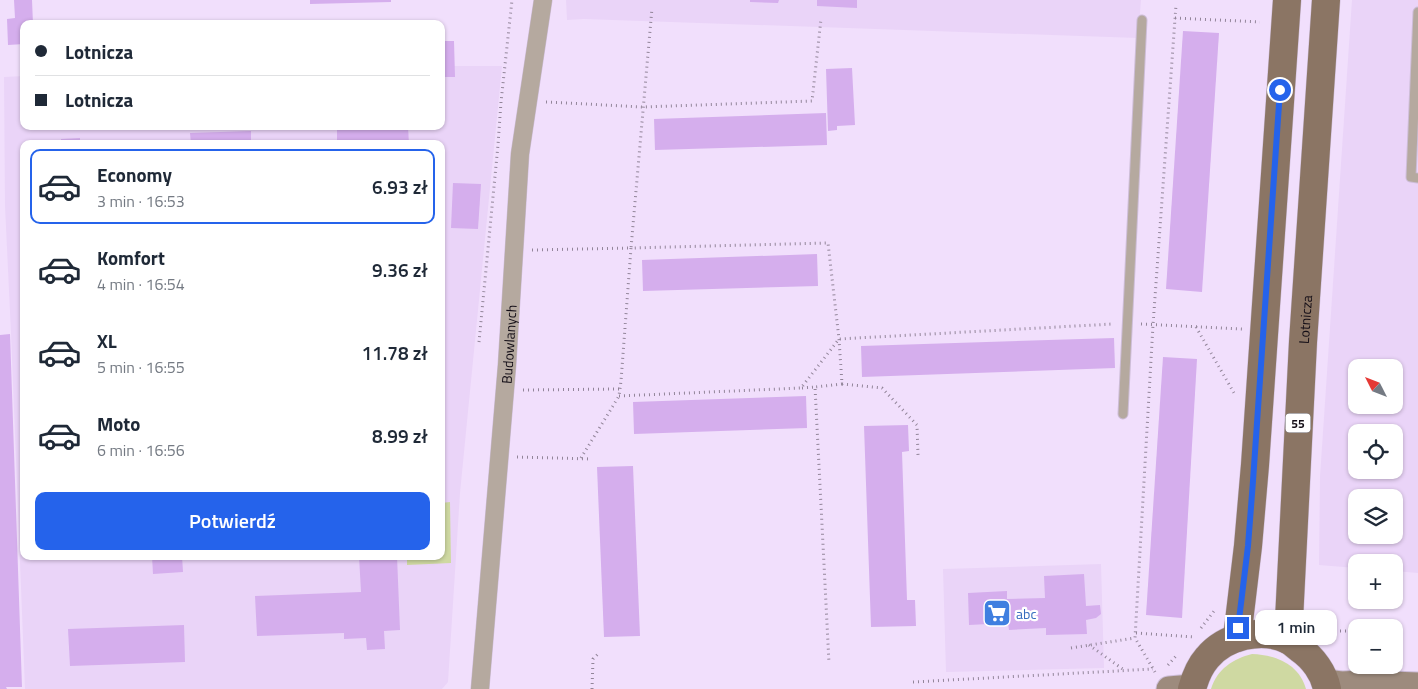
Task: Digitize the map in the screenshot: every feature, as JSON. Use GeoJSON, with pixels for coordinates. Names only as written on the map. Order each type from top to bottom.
{"type":"FeatureCollection","features":[{"type":"Feature","properties":{"kind":"main road"},"geometry":{"type":"LineString","coordinates":[[1237,638],[1248,546],[1286,0]]}},
{"type":"Feature","properties":{"kind":"main road","name":"Lotnicza"},"geometry":{"type":"LineString","coordinates":[[1288,640],[1303,342],[1326,0]]}},
{"type":"Feature","properties":{"kind":"main road"},"geometry":{"type":"LineString","coordinates":[[1175,682],[1198,671],[1208,656],[1221,645],[1237,638],[1254,634],[1271,634],[1288,640],[1311,657],[1327,686]]}},
{"type":"Feature","properties":{"kind":"street","name":"Budowlanych"},"geometry":{"type":"LineString","coordinates":[[480,689],[505,390],[520,154],[543,0]]}},
{"type":"Feature","properties":{"kind":"street"},"geometry":{"type":"LineString","coordinates":[[1327,686],[1364,683],[1418,685]]}},
{"type":"Feature","properties":{"kind":"lane"},"geometry":{"type":"LineString","coordinates":[[1418,12],[1411,177],[1418,178]]}},
{"type":"Feature","properties":{"kind":"lane"},"geometry":{"type":"LineString","coordinates":[[1123,414],[1142,20]]}},
{"type":"Feature","properties":{"kind":"path"},"geometry":{"type":"LineString","coordinates":[[479,342],[512,0]]}},
{"type":"Feature","properties":{"kind":"path"},"geometry":{"type":"LineString","coordinates":[[1176,5],[1153,325],[1135,638],[1153,669],[1175,682],[1182,650]]}},
{"type":"Feature","properties":{"kind":"path"},"geometry":{"type":"LineString","coordinates":[[581,458],[619,396],[652,8]]}},
{"type":"Feature","properties":{"kind":"path"},"geometry":{"type":"LineString","coordinates":[[1175,18],[1260,22]]}},
{"type":"Feature","properties":{"kind":"path"},"geometry":{"type":"LineString","coordinates":[[528,101],[643,106],[812,101],[821,19]]}},
{"type":"Feature","properties":{"kind":"path"},"geometry":{"type":"LineString","coordinates":[[514,251],[828,242],[842,384]]}},
{"type":"Feature","properties":{"kind":"path"},"geometry":{"type":"LineString","coordinates":[[801,388],[839,339],[1128,323],[1243,330]]}},
{"type":"Feature","properties":{"kind":"path"},"geometry":{"type":"LineString","coordinates":[[1195,327],[1238,399]]}},
{"type":"Feature","properties":{"kind":"path"},"geometry":{"type":"LineString","coordinates":[[619,396],[801,388],[842,384],[882,388],[916,425],[918,455]]}},
{"type":"Feature","properties":{"kind":"path"},"geometry":{"type":"LineString","coordinates":[[816,387],[829,663]]}},
{"type":"Feature","properties":{"kind":"path"},"geometry":{"type":"LineString","coordinates":[[505,390],[620,388]]}},
{"type":"Feature","properties":{"kind":"path"},"geometry":{"type":"LineString","coordinates":[[499,457],[592,459]]}},
{"type":"Feature","properties":{"kind":"path"},"geometry":{"type":"LineString","coordinates":[[1188,643],[1216,609]]}},
{"type":"Feature","properties":{"kind":"path"},"geometry":{"type":"LineString","coordinates":[[1320,631],[1348,631]]}},
{"type":"Feature","properties":{"kind":"path"},"geometry":{"type":"LineString","coordinates":[[1136,633],[1194,637]]}},
{"type":"Feature","properties":{"kind":"path"},"geometry":{"type":"LineString","coordinates":[[1070,648],[1135,638]]}},
{"type":"Feature","properties":{"kind":"path"},"geometry":{"type":"LineString","coordinates":[[1089,645],[1124,670]]}},
{"type":"Feature","properties":{"kind":"path"},"geometry":{"type":"LineString","coordinates":[[592,689],[593,659],[599,653]]}},
{"type":"Feature","properties":{"kind":"path"},"geometry":{"type":"LineString","coordinates":[[914,682],[1153,669]]}},
{"type":"Feature","properties":{"kind":"shaded area"},"geometry":{"type":"Polygon","coordinates":[[[566,0],[1141,0],[1138,38],[584,19],[567,20],[566,0]]]}},
{"type":"Feature","properties":{"kind":"shaded area"},"geometry":{"type":"Polygon","coordinates":[[[1352,0],[1418,0],[1418,573],[1403,572],[1403,554],[1348,554],[1348,567],[1319,565],[1320,477],[1352,0]]]}},
{"type":"Feature","properties":{"kind":"shaded area"},"geometry":{"type":"Polygon","coordinates":[[[445,66],[502,66],[460,493],[448,682],[442,689],[25,689],[5,206],[4,77],[20,76],[20,130],[445,130],[445,66]]]}},
{"type":"Feature","properties":{"kind":"shaded area"},"geometry":{"type":"Polygon","coordinates":[[[1101,564],[1104,668],[946,672],[943,569],[1101,564]]]}},
{"type":"Feature","properties":{"kind":"green space"},"geometry":{"type":"Polygon","coordinates":[[[450,502],[451,563],[407,565],[407,560],[445,560],[445,503],[450,502]]]}},
{"type":"Feature","properties":{"kind":"green space"},"geometry":{"type":"Polygon","coordinates":[[[1252,654],[1270,656],[1285,662],[1298,673],[1306,689],[1211,689],[1222,670],[1232,662],[1252,654]]]}},
{"type":"Feature","properties":{"kind":"building"},"geometry":{"type":"Polygon","coordinates":[[[14,0],[32,0],[33,20],[20,20],[20,44],[8,45],[7,19],[15,18],[14,0]]]}},
{"type":"Feature","properties":{"kind":"building"},"geometry":{"type":"Polygon","coordinates":[[[310,0],[391,0],[391,2],[310,4],[310,0]]]}},
{"type":"Feature","properties":{"kind":"building"},"geometry":{"type":"Polygon","coordinates":[[[750,0],[779,0],[778,3],[750,2],[750,0]]]}},
{"type":"Feature","properties":{"kind":"building"},"geometry":{"type":"Polygon","coordinates":[[[817,0],[857,0],[857,8],[817,6],[817,0]]]}},
{"type":"Feature","properties":{"kind":"building"},"geometry":{"type":"Polygon","coordinates":[[[1183,31],[1219,33],[1202,292],[1166,289],[1183,31]]]}},
{"type":"Feature","properties":{"kind":"building"},"geometry":{"type":"Polygon","coordinates":[[[445,41],[454,41],[455,77],[445,77],[445,41]]]}},
{"type":"Feature","properties":{"kind":"building"},"geometry":{"type":"Polygon","coordinates":[[[852,68],[855,125],[837,126],[837,130],[828,131],[826,69],[852,68]]]}},
{"type":"Feature","properties":{"kind":"building"},"geometry":{"type":"Polygon","coordinates":[[[826,113],[827,145],[655,150],[654,119],[826,113]]]}},
{"type":"Feature","properties":{"kind":"building"},"geometry":{"type":"Polygon","coordinates":[[[337,130],[408,130],[409,140],[337,140],[337,130]]]}},
{"type":"Feature","properties":{"kind":"building"},"geometry":{"type":"Polygon","coordinates":[[[251,131],[251,140],[191,140],[190,133],[251,131]]]}},
{"type":"Feature","properties":{"kind":"building"},"geometry":{"type":"Polygon","coordinates":[[[80,138],[80,140],[61,140],[80,138]]]}},
{"type":"Feature","properties":{"kind":"building"},"geometry":{"type":"Polygon","coordinates":[[[453,183],[481,184],[478,229],[451,228],[453,183]]]}},
{"type":"Feature","properties":{"kind":"building"},"geometry":{"type":"Polygon","coordinates":[[[817,254],[818,286],[643,291],[642,260],[817,254]]]}},
{"type":"Feature","properties":{"kind":"building"},"geometry":{"type":"Polygon","coordinates":[[[10,334],[22,687],[0,689],[0,335],[10,334]]]}},
{"type":"Feature","properties":{"kind":"building"},"geometry":{"type":"Polygon","coordinates":[[[1114,338],[1115,368],[862,377],[861,346],[1114,338]]]}},
{"type":"Feature","properties":{"kind":"building"},"geometry":{"type":"Polygon","coordinates":[[[1163,357],[1197,359],[1182,618],[1146,615],[1163,357]]]}},
{"type":"Feature","properties":{"kind":"building"},"geometry":{"type":"Polygon","coordinates":[[[806,396],[807,428],[634,434],[633,402],[806,396]]]}},
{"type":"Feature","properties":{"kind":"building"},"geometry":{"type":"Polygon","coordinates":[[[908,425],[909,451],[902,452],[907,600],[915,600],[916,626],[871,627],[864,426],[908,425]]]}},
{"type":"Feature","properties":{"kind":"building"},"geometry":{"type":"Polygon","coordinates":[[[633,466],[640,636],[604,637],[597,467],[633,466]]]}},
{"type":"Feature","properties":{"kind":"building"},"geometry":{"type":"Polygon","coordinates":[[[152,560],[182,560],[183,572],[153,574],[152,560]]]}},
{"type":"Feature","properties":{"kind":"building"},"geometry":{"type":"Polygon","coordinates":[[[359,560],[397,560],[400,630],[384,631],[385,649],[367,650],[366,638],[344,639],[344,633],[257,636],[255,596],[361,592],[359,560]]]}},
{"type":"Feature","properties":{"kind":"building"},"geometry":{"type":"Polygon","coordinates":[[[1084,574],[1086,606],[1100,605],[1101,614],[1096,618],[1086,620],[1087,634],[1046,635],[1046,628],[1009,630],[1008,623],[969,625],[968,593],[1007,591],[1007,599],[1045,598],[1044,576],[1084,574]]]}},
{"type":"Feature","properties":{"kind":"building"},"geometry":{"type":"Polygon","coordinates":[[[184,625],[185,662],[70,666],[68,629],[184,625]]]}},
{"type":"Feature","properties":{"kind":"place","name":"abc"},"geometry":{"type":"Point","coordinates":[997,613]}},
{"type":"Feature","properties":{"kind":"route"},"geometry":{"type":"LineString","coordinates":[[1238,628],[1248,546],[1280,90]]}}]}
